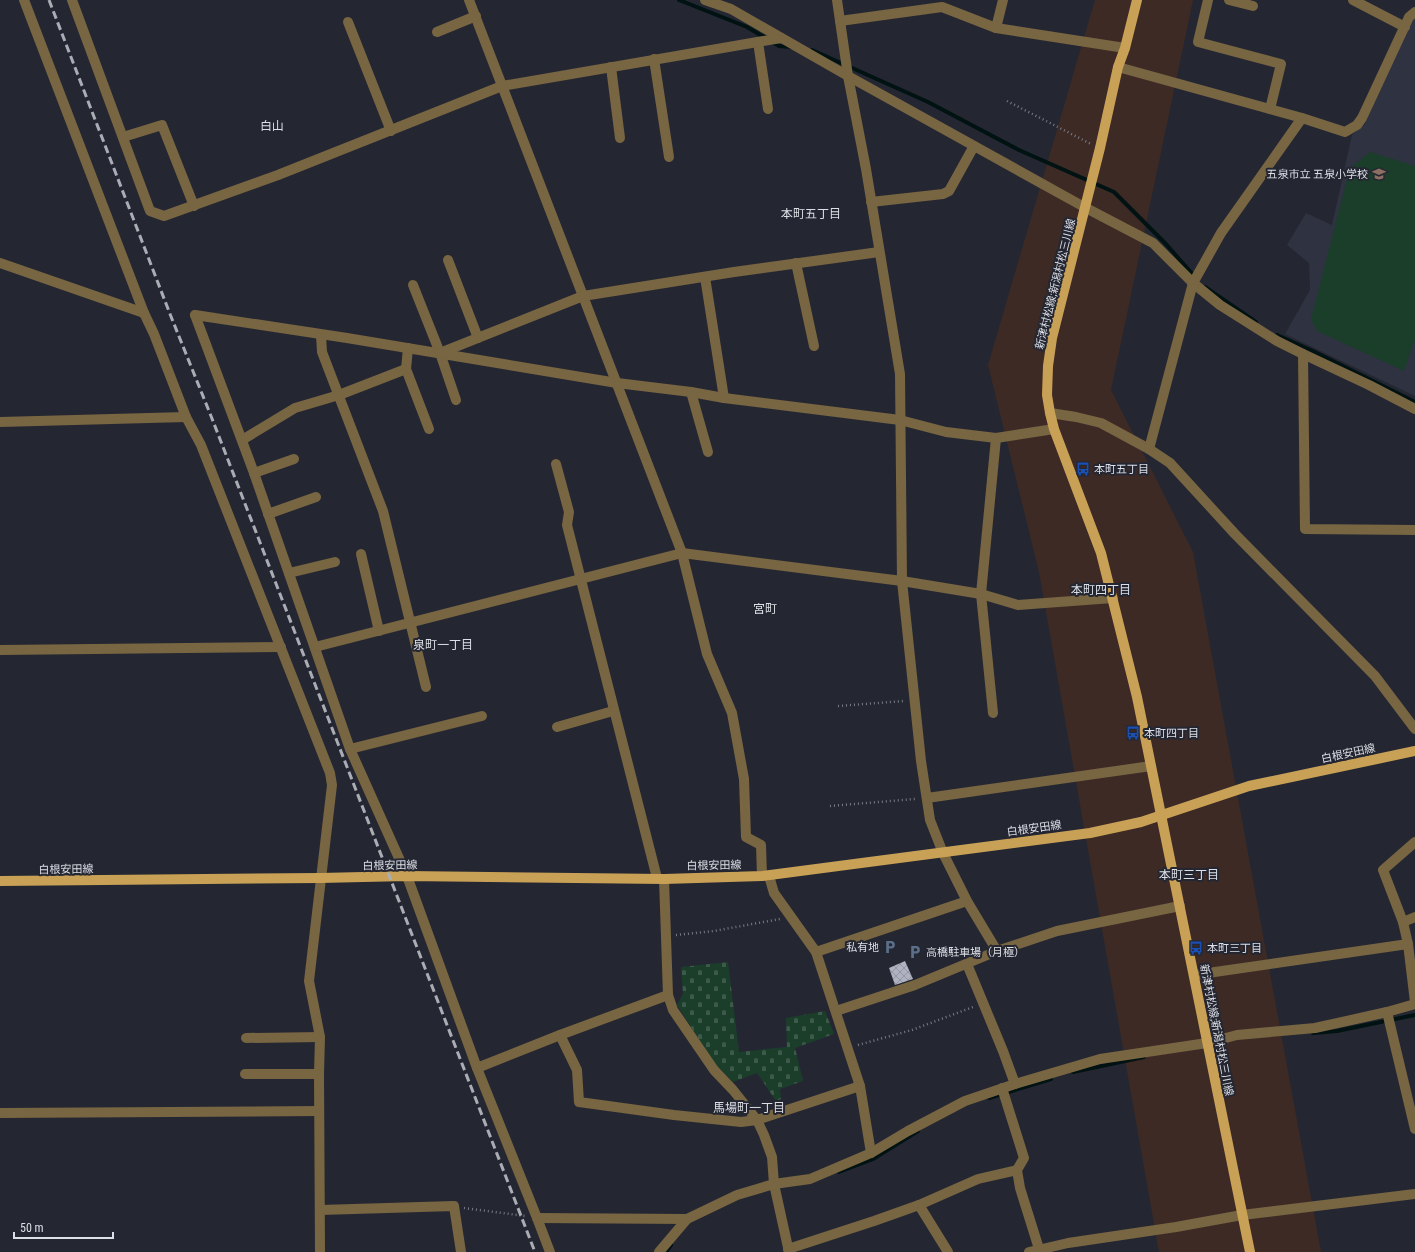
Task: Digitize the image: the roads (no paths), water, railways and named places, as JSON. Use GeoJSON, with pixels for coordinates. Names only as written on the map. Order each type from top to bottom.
{"type":"FeatureCollection","features":[{"type":"Feature","properties":{"kind":"main road","name":"新津村松線;新潟村松三川線"},"geometry":{"type":"LineString","coordinates":[[1137,0],[1125,48],[1118,67],[1086,208],[1052,338],[1048,366],[1047,395],[1054,429],[1101,553],[1137,697],[1250,1252]]}},
{"type":"Feature","properties":{"kind":"main road","name":"白根安田線"},"geometry":{"type":"LineString","coordinates":[[0,881],[407,876],[660,879],[765,876],[1090,833],[1141,822],[1249,786],[1415,751]]}},
{"type":"Feature","properties":{"kind":"street"},"geometry":{"type":"LineString","coordinates":[[24,0],[144,313],[154,334],[186,418],[201,444],[330,773],[332,785],[309,981],[320,1037],[320,1252]]}},
{"type":"Feature","properties":{"kind":"street"},"geometry":{"type":"LineString","coordinates":[[72,0],[150,211],[164,216],[278,175],[502,86],[781,38]]}},
{"type":"Feature","properties":{"kind":"street"},"geometry":{"type":"LineString","coordinates":[[469,0],[682,553],[707,654],[732,713],[744,779],[746,837],[761,845],[765,876],[774,893],[816,952],[860,1086],[871,1153]]}},
{"type":"Feature","properties":{"kind":"street"},"geometry":{"type":"LineString","coordinates":[[705,0],[731,9],[974,146],[1153,243],[1193,283],[1220,306],[1277,341],[1415,409]]}},
{"type":"Feature","properties":{"kind":"street"},"geometry":{"type":"LineString","coordinates":[[837,0],[848,76],[866,169],[900,374],[902,581],[921,760],[930,820],[943,852],[967,901],[998,951]]}},
{"type":"Feature","properties":{"kind":"street"},"geometry":{"type":"LineString","coordinates":[[996,28],[1002,0]]}},
{"type":"Feature","properties":{"kind":"street"},"geometry":{"type":"LineString","coordinates":[[1208,0],[1198,42],[1281,64],[1270,109]]}},
{"type":"Feature","properties":{"kind":"street"},"geometry":{"type":"LineString","coordinates":[[1229,0],[1253,6]]}},
{"type":"Feature","properties":{"kind":"street"},"geometry":{"type":"LineString","coordinates":[[1353,0],[1405,27]]}},
{"type":"Feature","properties":{"kind":"street"},"geometry":{"type":"LineString","coordinates":[[840,21],[942,7],[996,28],[1125,48]]}},
{"type":"Feature","properties":{"kind":"street"},"geometry":{"type":"LineString","coordinates":[[1118,67],[1302,118],[1345,132],[1357,125],[1362,118],[1409,17],[1415,12]]}},
{"type":"Feature","properties":{"kind":"street"},"geometry":{"type":"LineString","coordinates":[[437,32],[476,16]]}},
{"type":"Feature","properties":{"kind":"street"},"geometry":{"type":"LineString","coordinates":[[348,22],[391,131]]}},
{"type":"Feature","properties":{"kind":"street"},"geometry":{"type":"LineString","coordinates":[[758,42],[768,109]]}},
{"type":"Feature","properties":{"kind":"street"},"geometry":{"type":"LineString","coordinates":[[654,60],[669,157]]}},
{"type":"Feature","properties":{"kind":"street"},"geometry":{"type":"LineString","coordinates":[[611,67],[620,138]]}},
{"type":"Feature","properties":{"kind":"street"},"geometry":{"type":"LineString","coordinates":[[1149,449],[1193,283],[1221,233],[1302,118]]}},
{"type":"Feature","properties":{"kind":"street"},"geometry":{"type":"LineString","coordinates":[[123,137],[162,125],[194,206]]}},
{"type":"Feature","properties":{"kind":"street"},"geometry":{"type":"LineString","coordinates":[[871,202],[943,194],[949,191],[974,146]]}},
{"type":"Feature","properties":{"kind":"street"},"geometry":{"type":"LineString","coordinates":[[440,354],[583,296],[796,263],[879,252]]}},
{"type":"Feature","properties":{"kind":"street"},"geometry":{"type":"LineString","coordinates":[[448,260],[478,338]]}},
{"type":"Feature","properties":{"kind":"street"},"geometry":{"type":"LineString","coordinates":[[0,263],[144,313]]}},
{"type":"Feature","properties":{"kind":"street"},"geometry":{"type":"LineString","coordinates":[[796,263],[814,346]]}},
{"type":"Feature","properties":{"kind":"street"},"geometry":{"type":"LineString","coordinates":[[705,277],[724,398]]}},
{"type":"Feature","properties":{"kind":"street"},"geometry":{"type":"LineString","coordinates":[[413,286],[440,354],[456,400]]}},
{"type":"Feature","properties":{"kind":"street"},"geometry":{"type":"LineString","coordinates":[[550,1252],[538,1218],[477,1068],[407,876],[350,749],[316,647],[254,473],[195,315],[408,348],[617,383],[900,420],[946,432],[996,438],[1054,429]]}},
{"type":"Feature","properties":{"kind":"street"},"geometry":{"type":"LineString","coordinates":[[321,335],[322,352],[383,511],[426,687]]}},
{"type":"Feature","properties":{"kind":"street"},"geometry":{"type":"LineString","coordinates":[[408,348],[406,369],[429,429]]}},
{"type":"Feature","properties":{"kind":"street"},"geometry":{"type":"LineString","coordinates":[[1303,354],[1306,529],[1415,530]]}},
{"type":"Feature","properties":{"kind":"street"},"geometry":{"type":"LineString","coordinates":[[242,440],[295,408],[339,395],[406,369]]}},
{"type":"Feature","properties":{"kind":"street"},"geometry":{"type":"LineString","coordinates":[[691,392],[708,452]]}},
{"type":"Feature","properties":{"kind":"street"},"geometry":{"type":"LineString","coordinates":[[1050,414],[1076,416],[1101,423],[1149,449],[1170,463],[1235,534],[1375,676],[1415,729]]}},
{"type":"Feature","properties":{"kind":"street"},"geometry":{"type":"LineString","coordinates":[[0,422],[186,418]]}},
{"type":"Feature","properties":{"kind":"street"},"geometry":{"type":"LineString","coordinates":[[993,713],[981,594],[996,438]]}},
{"type":"Feature","properties":{"kind":"street"},"geometry":{"type":"LineString","coordinates":[[254,473],[294,459]]}},
{"type":"Feature","properties":{"kind":"street"},"geometry":{"type":"LineString","coordinates":[[556,464],[569,512],[567,525],[613,711],[660,879],[666,936],[668,995],[673,1010],[714,1070],[758,1120],[772,1156],[774,1184],[788,1250],[919,1205],[978,1179],[1017,1170]]}},
{"type":"Feature","properties":{"kind":"street"},"geometry":{"type":"LineString","coordinates":[[268,514],[316,497]]}},
{"type":"Feature","properties":{"kind":"street"},"geometry":{"type":"LineString","coordinates":[[316,647],[682,553],[902,581],[981,594],[1018,605],[1113,598]]}},
{"type":"Feature","properties":{"kind":"street"},"geometry":{"type":"LineString","coordinates":[[361,554],[379,632]]}},
{"type":"Feature","properties":{"kind":"street"},"geometry":{"type":"LineString","coordinates":[[289,573],[335,562]]}},
{"type":"Feature","properties":{"kind":"street"},"geometry":{"type":"LineString","coordinates":[[0,650],[281,647]]}},
{"type":"Feature","properties":{"kind":"street"},"geometry":{"type":"LineString","coordinates":[[557,727],[613,711]]}},
{"type":"Feature","properties":{"kind":"street"},"geometry":{"type":"LineString","coordinates":[[350,749],[482,716]]}},
{"type":"Feature","properties":{"kind":"street"},"geometry":{"type":"LineString","coordinates":[[927,798],[1151,766]]}},
{"type":"Feature","properties":{"kind":"street"},"geometry":{"type":"LineString","coordinates":[[659,1252],[687,1219],[737,1195],[774,1184],[810,1179],[871,1153],[908,1131],[965,1101],[1002,1088],[1100,1059],[1207,1043],[1237,1035],[1315,1028],[1387,1012],[1415,1003],[1408,944],[1403,922],[1383,870],[1415,842]]}},
{"type":"Feature","properties":{"kind":"street"},"geometry":{"type":"LineString","coordinates":[[816,952],[967,901]]}},
{"type":"Feature","properties":{"kind":"street"},"geometry":{"type":"LineString","coordinates":[[836,1011],[915,985],[998,951],[1057,931],[1180,906]]}},
{"type":"Feature","properties":{"kind":"street"},"geometry":{"type":"LineString","coordinates":[[1403,922],[1415,917]]}},
{"type":"Feature","properties":{"kind":"street"},"geometry":{"type":"LineString","coordinates":[[1194,975],[1408,944]]}},
{"type":"Feature","properties":{"kind":"street"},"geometry":{"type":"LineString","coordinates":[[967,964],[984,1003],[1015,1084]]}},
{"type":"Feature","properties":{"kind":"street"},"geometry":{"type":"LineString","coordinates":[[477,1068],[668,995]]}},
{"type":"Feature","properties":{"kind":"street"},"geometry":{"type":"LineString","coordinates":[[1387,1012],[1415,1130]]}},
{"type":"Feature","properties":{"kind":"street"},"geometry":{"type":"LineString","coordinates":[[560,1035],[577,1070],[579,1102],[740,1122],[758,1120],[860,1086]]}},
{"type":"Feature","properties":{"kind":"street"},"geometry":{"type":"LineString","coordinates":[[246,1038],[320,1037]]}},
{"type":"Feature","properties":{"kind":"street"},"geometry":{"type":"LineString","coordinates":[[245,1074],[319,1074]]}},
{"type":"Feature","properties":{"kind":"street"},"geometry":{"type":"LineString","coordinates":[[1002,1088],[1024,1158],[1017,1170],[1036,1251],[1068,1243],[1176,1227],[1242,1215],[1415,1194]]}},
{"type":"Feature","properties":{"kind":"street"},"geometry":{"type":"LineString","coordinates":[[0,1114],[319,1111]]}},
{"type":"Feature","properties":{"kind":"street"},"geometry":{"type":"LineString","coordinates":[[919,1205],[948,1252]]}},
{"type":"Feature","properties":{"kind":"street"},"geometry":{"type":"LineString","coordinates":[[320,1210],[454,1206],[461,1252]]}},
{"type":"Feature","properties":{"kind":"street"},"geometry":{"type":"LineString","coordinates":[[538,1218],[687,1219]]}},
{"type":"Feature","properties":{"kind":"waterway"},"geometry":{"type":"LineString","coordinates":[[679,0],[747,27],[779,46],[792,47]]}},
{"type":"Feature","properties":{"kind":"waterway"},"geometry":{"type":"LineString","coordinates":[[812,50],[928,102],[1019,150],[1114,192],[1165,243],[1195,277]]}},
{"type":"Feature","properties":{"kind":"waterway"},"geometry":{"type":"LineString","coordinates":[[1205,287],[1256,322]]}},
{"type":"Feature","properties":{"kind":"waterway"},"geometry":{"type":"LineString","coordinates":[[1277,335],[1313,351],[1415,402]]}},
{"type":"Feature","properties":{"kind":"waterway"},"geometry":{"type":"LineString","coordinates":[[1313,1033],[1337,1031],[1415,1015]]}},
{"type":"Feature","properties":{"kind":"waterway"},"geometry":{"type":"LineString","coordinates":[[1073,1072],[1144,1057]]}},
{"type":"Feature","properties":{"kind":"waterway"},"geometry":{"type":"LineString","coordinates":[[989,1098],[1051,1079]]}},
{"type":"Feature","properties":{"kind":"waterway"},"geometry":{"type":"LineString","coordinates":[[839,1172],[873,1159],[918,1131]]}},
{"type":"Feature","properties":{"kind":"waterway"},"geometry":{"type":"LineString","coordinates":[[666,1252],[671,1245]]}},
{"type":"Feature","properties":{"kind":"railway"},"geometry":{"type":"LineString","coordinates":[[49,0],[535,1252]]}},
{"type":"Feature","properties":{"kind":"place","name":"五泉市立 五泉小学校"},"geometry":{"type":"Point","coordinates":[1379,174]}},
{"type":"Feature","properties":{"kind":"place","name":"本町五丁目"},"geometry":{"type":"Point","coordinates":[1083,469]}},
{"type":"Feature","properties":{"kind":"place","name":"本町四丁目"},"geometry":{"type":"Point","coordinates":[1133,733]}},
{"type":"Feature","properties":{"kind":"place","name":"私有地"},"geometry":{"type":"Point","coordinates":[890,947]}},
{"type":"Feature","properties":{"kind":"place","name":"本町三丁目"},"geometry":{"type":"Point","coordinates":[1196,948]}},
{"type":"Feature","properties":{"kind":"place","name":"高橋駐車場（月極）"},"geometry":{"type":"Point","coordinates":[915,952]}},
{"type":"Feature","properties":{"kind":"district","name":"白山"},"geometry":{"type":"Point","coordinates":[272,126]}},
{"type":"Feature","properties":{"kind":"district","name":"本町五丁目"},"geometry":{"type":"Point","coordinates":[811,214]}},
{"type":"Feature","properties":{"kind":"district","name":"本町四丁目"},"geometry":{"type":"Point","coordinates":[1101,590]}},
{"type":"Feature","properties":{"kind":"district","name":"宮町"},"geometry":{"type":"Point","coordinates":[765,609]}},
{"type":"Feature","properties":{"kind":"district","name":"泉町一丁目"},"geometry":{"type":"Point","coordinates":[443,645]}},
{"type":"Feature","properties":{"kind":"district","name":"本町三丁目"},"geometry":{"type":"Point","coordinates":[1189,875]}},
{"type":"Feature","properties":{"kind":"district","name":"馬場町一丁目"},"geometry":{"type":"Point","coordinates":[749,1108]}}]}
